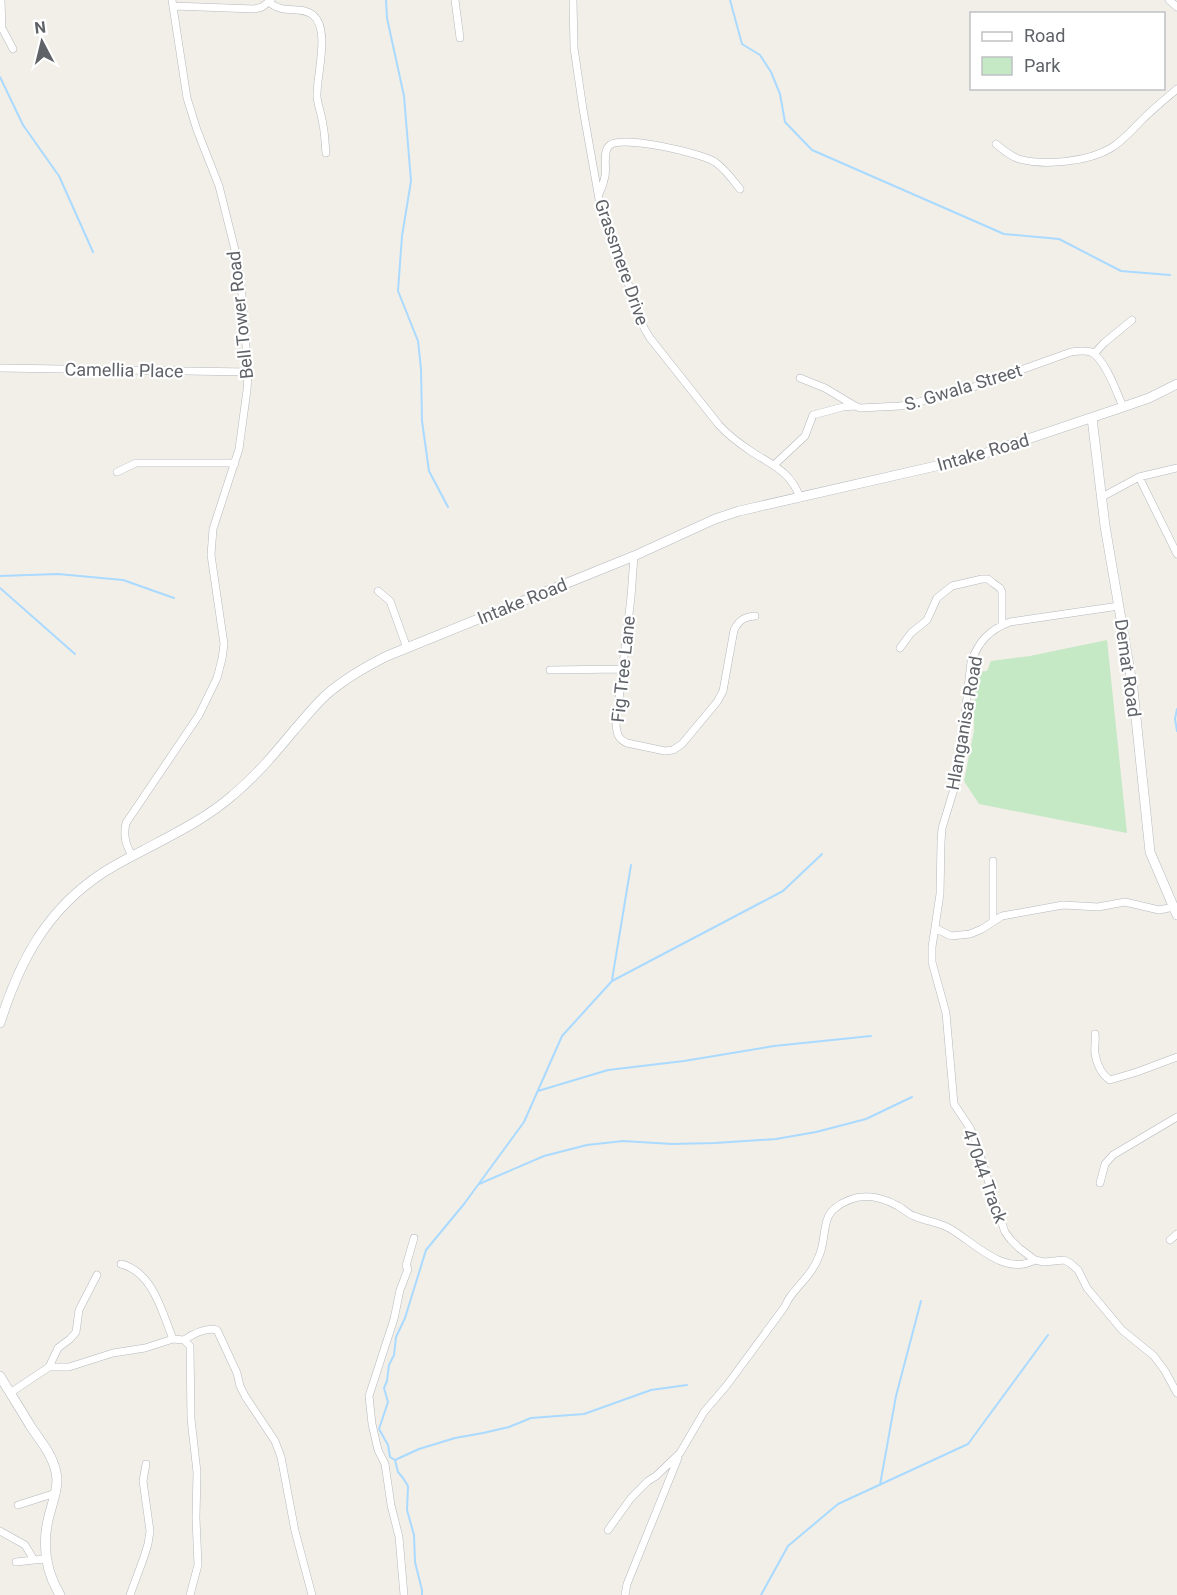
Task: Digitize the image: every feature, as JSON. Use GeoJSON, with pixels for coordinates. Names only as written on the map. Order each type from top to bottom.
{"type":"FeatureCollection","features":[{"type":"Feature","properties":{"kind":"street"},"geometry":{"type":"LineString","coordinates":[[1,0],[2,28],[13,49]]}},
{"type":"Feature","properties":{"kind":"street"},"geometry":{"type":"LineString","coordinates":[[455,0],[460,38]]}},
{"type":"Feature","properties":{"kind":"street","name":"Grassmere Drive"},"geometry":{"type":"LineString","coordinates":[[573,0],[574,48],[598,196],[640,317],[650,338],[730,437],[774,465],[792,480],[800,498]]}},
{"type":"Feature","properties":{"kind":"street"},"geometry":{"type":"LineString","coordinates":[[1169,0],[1177,7]]}},
{"type":"Feature","properties":{"kind":"street"},"geometry":{"type":"LineString","coordinates":[[173,3],[254,9],[270,1],[277,8],[309,12],[318,19],[321,46],[317,98],[326,153]]}},
{"type":"Feature","properties":{"kind":"street","name":"Bell Tower Road"},"geometry":{"type":"LineString","coordinates":[[132,856],[124,838],[126,823],[199,715],[217,678],[222,659],[224,644],[211,543],[213,529],[239,449],[248,372],[241,283],[235,250],[219,186],[187,98],[173,3]]}},
{"type":"Feature","properties":{"kind":"street"},"geometry":{"type":"LineString","coordinates":[[996,144],[1006,153],[1018,159],[1040,162],[1071,160],[1099,154],[1125,138],[1177,89]]}},
{"type":"Feature","properties":{"kind":"street"},"geometry":{"type":"LineString","coordinates":[[598,196],[605,175],[606,151],[611,145],[621,141],[677,149],[705,157],[723,168],[740,189]]}},
{"type":"Feature","properties":{"kind":"street"},"geometry":{"type":"LineString","coordinates":[[1123,407],[1104,368],[1094,354],[1132,320]]}},
{"type":"Feature","properties":{"kind":"street","name":"S. Gwala Street"},"geometry":{"type":"LineString","coordinates":[[800,378],[825,388],[855,406],[884,407],[911,404],[965,390],[1071,352],[1086,351],[1094,354]]}},
{"type":"Feature","properties":{"kind":"street","name":"Camellia Place"},"geometry":{"type":"LineString","coordinates":[[0,368],[248,372]]}},
{"type":"Feature","properties":{"kind":"street","name":"Intake Road"},"geometry":{"type":"LineString","coordinates":[[0,1023],[2,1009],[37,938],[79,891],[104,872],[194,822],[232,797],[265,764],[324,697],[364,668],[387,656],[634,556],[723,516],[971,458],[1149,398],[1177,384]]}},
{"type":"Feature","properties":{"kind":"street"},"geometry":{"type":"LineString","coordinates":[[774,465],[804,436],[813,415],[855,406]]}},
{"type":"Feature","properties":{"kind":"street","name":"Demat Road"},"geometry":{"type":"LineString","coordinates":[[1092,418],[1110,555],[1131,679],[1150,852],[1175,911]]}},
{"type":"Feature","properties":{"kind":"street"},"geometry":{"type":"LineString","coordinates":[[117,472],[136,463],[235,463]]}},
{"type":"Feature","properties":{"kind":"street"},"geometry":{"type":"LineString","coordinates":[[1102,497],[1139,477],[1177,468]]}},
{"type":"Feature","properties":{"kind":"street"},"geometry":{"type":"LineString","coordinates":[[1139,477],[1177,554]]}},
{"type":"Feature","properties":{"kind":"street","name":"Fig Tree Lane"},"geometry":{"type":"LineString","coordinates":[[634,556],[616,725],[621,741],[665,751],[673,750],[682,744],[717,702],[723,691],[737,623],[747,617],[755,616]]}},
{"type":"Feature","properties":{"kind":"street"},"geometry":{"type":"LineString","coordinates":[[900,648],[911,633],[924,625],[937,598],[952,586],[968,581],[988,579],[1000,588],[1002,625]]}},
{"type":"Feature","properties":{"kind":"street"},"geometry":{"type":"LineString","coordinates":[[378,591],[390,601],[407,648]]}},
{"type":"Feature","properties":{"kind":"street","name":"Hlanganisa Road"},"geometry":{"type":"LineString","coordinates":[[938,985],[932,947],[940,894],[942,828],[959,768],[971,662],[976,650],[981,641],[1002,625],[1119,606]]}},
{"type":"Feature","properties":{"kind":"street"},"geometry":{"type":"LineString","coordinates":[[550,670],[622,669]]}},
{"type":"Feature","properties":{"kind":"street"},"geometry":{"type":"LineString","coordinates":[[993,861],[993,921]]}},
{"type":"Feature","properties":{"kind":"street"},"geometry":{"type":"LineString","coordinates":[[935,928],[951,936],[959,936],[976,932],[1002,916],[1063,905],[1098,907],[1125,902],[1159,910],[1175,911]]}},
{"type":"Feature","properties":{"kind":"street","name":"47044 Track"},"geometry":{"type":"LineString","coordinates":[[938,985],[946,1013],[954,1104],[975,1139],[1005,1232],[1019,1248],[1035,1260]]}},
{"type":"Feature","properties":{"kind":"street"},"geometry":{"type":"LineString","coordinates":[[1095,1034],[1095,1055],[1103,1075],[1110,1080],[1177,1057]]}},
{"type":"Feature","properties":{"kind":"street"},"geometry":{"type":"LineString","coordinates":[[1100,1183],[1105,1164],[1113,1155],[1177,1117]]}},
{"type":"Feature","properties":{"kind":"street"},"geometry":{"type":"LineString","coordinates":[[625,1595],[627,1584],[680,1453],[704,1412],[727,1385],[813,1270],[824,1243],[827,1218],[834,1209],[861,1196],[884,1200],[915,1217],[948,1227],[992,1257],[1006,1263],[1023,1264],[1035,1260],[1044,1262],[1064,1260],[1070,1263],[1078,1270],[1087,1288],[1114,1322],[1131,1339],[1155,1356],[1177,1393]]}},
{"type":"Feature","properties":{"kind":"street"},"geometry":{"type":"LineString","coordinates":[[1170,1240],[1177,1234]]}},
{"type":"Feature","properties":{"kind":"street"},"geometry":{"type":"LineString","coordinates":[[404,1595],[399,1538],[385,1464],[378,1450],[372,1424],[369,1396],[394,1319],[414,1238]]}},
{"type":"Feature","properties":{"kind":"street"},"geometry":{"type":"LineString","coordinates":[[121,1264],[130,1266],[142,1275],[155,1293],[173,1339]]}},
{"type":"Feature","properties":{"kind":"street"},"geometry":{"type":"LineString","coordinates":[[10,1393],[49,1367],[58,1348],[76,1332],[79,1310],[97,1275]]}},
{"type":"Feature","properties":{"kind":"street"},"geometry":{"type":"LineString","coordinates":[[184,1340],[191,1335],[210,1329],[217,1330],[245,1396],[275,1441],[281,1457],[295,1531],[312,1595]]}},
{"type":"Feature","properties":{"kind":"street"},"geometry":{"type":"LineString","coordinates":[[49,1367],[80,1365],[113,1353],[145,1348],[173,1339],[184,1340],[190,1346],[191,1419],[197,1472],[198,1565],[190,1595]]}},
{"type":"Feature","properties":{"kind":"street"},"geometry":{"type":"LineString","coordinates":[[0,1376],[52,1460],[57,1479],[56,1493],[46,1525],[45,1550],[54,1586],[60,1595]]}},
{"type":"Feature","properties":{"kind":"street"},"geometry":{"type":"LineString","coordinates":[[608,1530],[631,1498],[680,1453]]}},
{"type":"Feature","properties":{"kind":"street"},"geometry":{"type":"LineString","coordinates":[[130,1595],[144,1557],[150,1531],[143,1481],[146,1464]]}},
{"type":"Feature","properties":{"kind":"street"},"geometry":{"type":"LineString","coordinates":[[18,1505],[56,1493]]}},
{"type":"Feature","properties":{"kind":"street"},"geometry":{"type":"LineString","coordinates":[[0,1531],[25,1545],[34,1560]]}},
{"type":"Feature","properties":{"kind":"street"},"geometry":{"type":"LineString","coordinates":[[16,1562],[46,1559]]}},
{"type":"Feature","properties":{"kind":"green space"},"geometry":{"type":"Polygon","coordinates":[[[1107,640],[1127,833],[979,804],[964,781],[974,731],[977,672],[987,671],[991,661],[1030,656],[1107,640]]]}},
{"type":"Feature","properties":{"kind":"waterway"},"geometry":{"type":"LineString","coordinates":[[386,0],[387,18],[404,96],[411,181],[402,236],[398,291],[418,341],[422,421],[429,471],[448,507]]}},
{"type":"Feature","properties":{"kind":"waterway"},"geometry":{"type":"LineString","coordinates":[[730,0],[742,44],[760,55],[771,72],[780,94],[785,122],[812,150],[1004,234],[1059,239],[1121,271],[1170,275]]}},
{"type":"Feature","properties":{"kind":"waterway"},"geometry":{"type":"LineString","coordinates":[[0,77],[23,125],[59,176],[93,252]]}},
{"type":"Feature","properties":{"kind":"waterway"},"geometry":{"type":"LineString","coordinates":[[0,576],[58,574],[123,580],[174,598]]}},
{"type":"Feature","properties":{"kind":"waterway"},"geometry":{"type":"LineString","coordinates":[[0,588],[75,654]]}},
{"type":"Feature","properties":{"kind":"waterway"},"geometry":{"type":"LineString","coordinates":[[1177,709],[1175,719],[1177,731]]}},
{"type":"Feature","properties":{"kind":"waterway"},"geometry":{"type":"LineString","coordinates":[[422,1595],[415,1562],[414,1535],[407,1510],[408,1486],[398,1472],[395,1460],[390,1457],[388,1445],[379,1429],[388,1402],[384,1388],[389,1365],[394,1355],[396,1337],[405,1318],[426,1250],[464,1204],[524,1122],[562,1036],[612,981],[783,891],[822,854]]}},
{"type":"Feature","properties":{"kind":"waterway"},"geometry":{"type":"LineString","coordinates":[[612,980],[631,865]]}},
{"type":"Feature","properties":{"kind":"waterway"},"geometry":{"type":"LineString","coordinates":[[538,1091],[608,1070],[684,1061],[774,1046],[871,1036]]}},
{"type":"Feature","properties":{"kind":"waterway"},"geometry":{"type":"LineString","coordinates":[[479,1184],[544,1156],[587,1145],[623,1141],[672,1144],[776,1139],[816,1132],[866,1119],[912,1097]]}},
{"type":"Feature","properties":{"kind":"waterway"},"geometry":{"type":"LineString","coordinates":[[880,1485],[896,1396],[921,1301]]}},
{"type":"Feature","properties":{"kind":"waterway"},"geometry":{"type":"LineString","coordinates":[[761,1595],[788,1546],[838,1504],[968,1444],[1048,1335]]}},
{"type":"Feature","properties":{"kind":"waterway"},"geometry":{"type":"LineString","coordinates":[[395,1460],[419,1449],[455,1438],[509,1427],[531,1418],[584,1414],[651,1390],[687,1385]]}}]}
